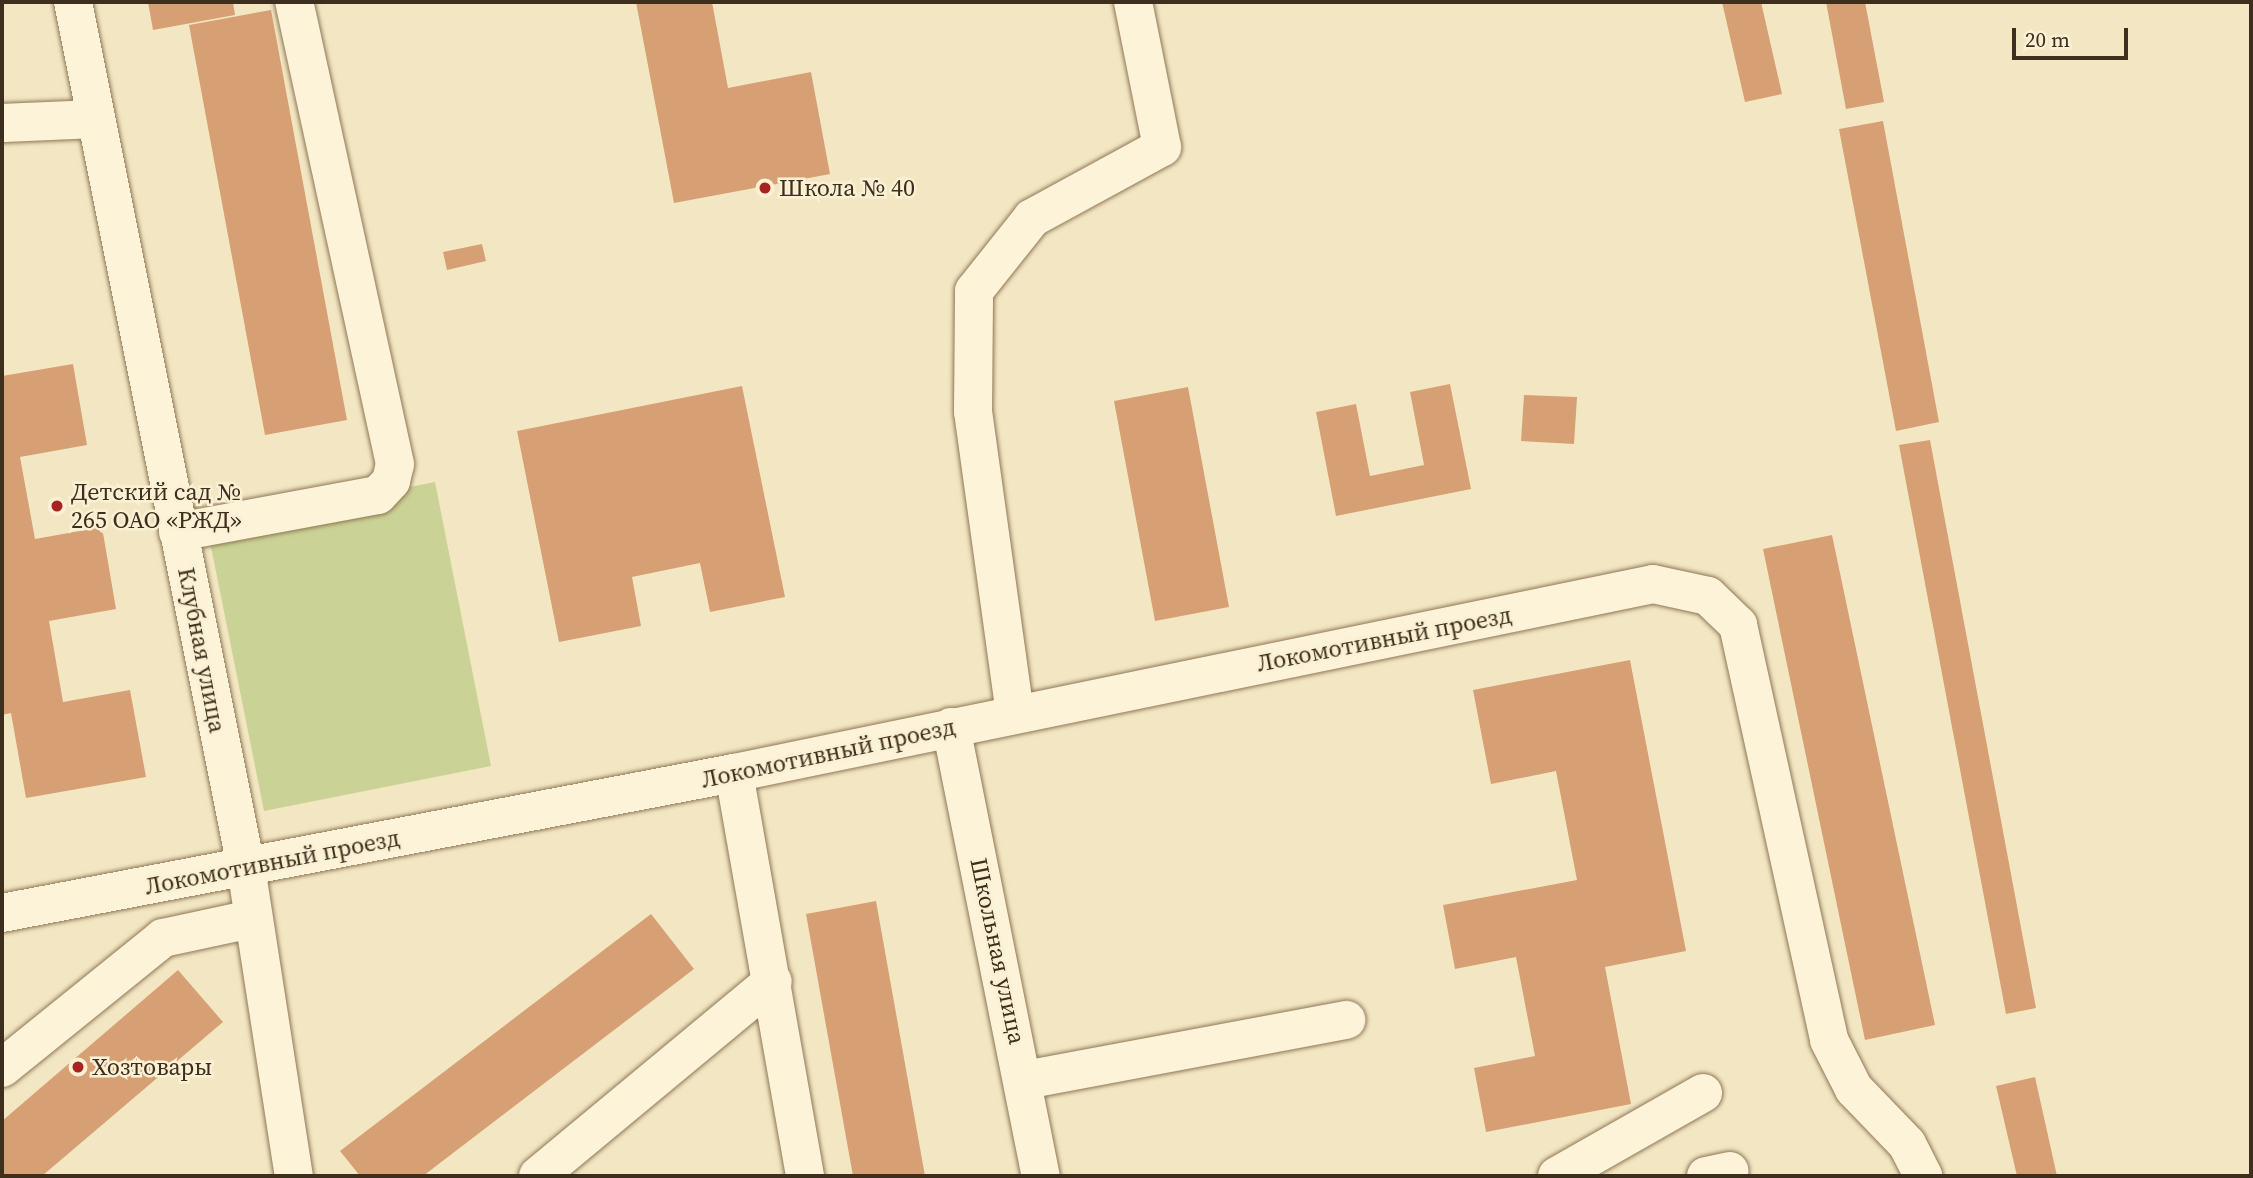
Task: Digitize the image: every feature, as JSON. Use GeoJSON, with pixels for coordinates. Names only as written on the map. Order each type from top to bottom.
{"type":"FeatureCollection","features":[{"type":"Feature","properties":{"kind":"street","name":"Клубная улица"},"geometry":{"type":"LineString","coordinates":[[72,2],[246,867],[294,1176]]}},
{"type":"Feature","properties":{"kind":"street"},"geometry":{"type":"LineString","coordinates":[[178,532],[377,495],[391,481],[395,464],[294,2]]}},
{"type":"Feature","properties":{"kind":"street"},"geometry":{"type":"LineString","coordinates":[[1015,714],[973,412],[974,291],[1032,218],[1162,147],[1133,2]]}},
{"type":"Feature","properties":{"kind":"street"},"geometry":{"type":"LineString","coordinates":[[2,123],[94,118]]}},
{"type":"Feature","properties":{"kind":"street","name":"Локомотивный проезд"},"geometry":{"type":"LineString","coordinates":[[2,913],[734,773],[1653,584],[1708,596],[1738,625],[1829,1041],[1854,1088],[1907,1144],[1923,1176]]}},
{"type":"Feature","properties":{"kind":"street","name":"Школьная улица"},"geometry":{"type":"LineString","coordinates":[[951,727],[1025,1080],[1041,1176]]}},
{"type":"Feature","properties":{"kind":"street"},"geometry":{"type":"LineString","coordinates":[[734,773],[773,981],[805,1176]]}},
{"type":"Feature","properties":{"kind":"street"},"geometry":{"type":"LineString","coordinates":[[2,1069],[163,938],[252,919]]}},
{"type":"Feature","properties":{"kind":"street"},"geometry":{"type":"LineString","coordinates":[[538,1176],[773,981]]}},
{"type":"Feature","properties":{"kind":"street"},"geometry":{"type":"LineString","coordinates":[[1025,1080],[1346,1020]]}},
{"type":"Feature","properties":{"kind":"street"},"geometry":{"type":"LineString","coordinates":[[1557,1176],[1703,1093]]}},
{"type":"Feature","properties":{"kind":"green space"},"geometry":{"type":"Polygon","coordinates":[[[435,482],[491,766],[264,811],[207,527],[435,482]]]}},
{"type":"Feature","properties":{"kind":"building"},"geometry":{"type":"Polygon","coordinates":[[[148,2],[233,2],[235,15],[153,30],[148,2]]]}},
{"type":"Feature","properties":{"kind":"building"},"geometry":{"type":"Polygon","coordinates":[[[636,2],[712,2],[728,88],[811,72],[830,174],[674,203],[636,2]]]}},
{"type":"Feature","properties":{"kind":"building"},"geometry":{"type":"Polygon","coordinates":[[[1722,2],[1761,2],[1782,94],[1745,102],[1722,2]]]}},
{"type":"Feature","properties":{"kind":"building"},"geometry":{"type":"Polygon","coordinates":[[[1826,2],[1865,2],[1884,102],[1846,109],[1826,2]]]}},
{"type":"Feature","properties":{"kind":"building"},"geometry":{"type":"Polygon","coordinates":[[[271,10],[347,420],[265,435],[189,25],[271,10]]]}},
{"type":"Feature","properties":{"kind":"building"},"geometry":{"type":"Polygon","coordinates":[[[1883,121],[1939,422],[1896,431],[1839,129],[1883,121]]]}},
{"type":"Feature","properties":{"kind":"building"},"geometry":{"type":"Polygon","coordinates":[[[482,244],[486,261],[447,270],[443,252],[482,244]]]}},
{"type":"Feature","properties":{"kind":"building"},"geometry":{"type":"Polygon","coordinates":[[[73,364],[87,445],[20,457],[35,539],[102,527],[116,609],[49,621],[63,702],[130,690],[146,777],[26,798],[11,713],[2,715],[2,376],[73,364]]]}},
{"type":"Feature","properties":{"kind":"building"},"geometry":{"type":"Polygon","coordinates":[[[1450,384],[1471,489],[1336,516],[1316,412],[1356,404],[1370,476],[1424,465],[1410,392],[1450,384]]]}},
{"type":"Feature","properties":{"kind":"building"},"geometry":{"type":"Polygon","coordinates":[[[742,386],[785,597],[710,612],[700,563],[632,577],[641,626],[559,642],[517,431],[742,386]]]}},
{"type":"Feature","properties":{"kind":"building"},"geometry":{"type":"Polygon","coordinates":[[[1188,387],[1229,607],[1155,621],[1114,401],[1188,387]]]}},
{"type":"Feature","properties":{"kind":"building"},"geometry":{"type":"Polygon","coordinates":[[[1524,395],[1577,397],[1574,444],[1521,441],[1524,395]]]}},
{"type":"Feature","properties":{"kind":"building"},"geometry":{"type":"Polygon","coordinates":[[[1930,440],[2036,1008],[2006,1014],[1899,445],[1930,440]]]}},
{"type":"Feature","properties":{"kind":"building"},"geometry":{"type":"Polygon","coordinates":[[[1832,535],[1935,1025],[1865,1040],[1763,549],[1832,535]]]}},
{"type":"Feature","properties":{"kind":"building"},"geometry":{"type":"Polygon","coordinates":[[[1630,660],[1686,951],[1605,967],[1631,1104],[1486,1132],[1474,1068],[1535,1056],[1516,957],[1455,969],[1443,905],[1577,880],[1556,771],[1491,784],[1473,690],[1630,660]]]}},
{"type":"Feature","properties":{"kind":"building"},"geometry":{"type":"Polygon","coordinates":[[[876,901],[925,1176],[853,1176],[806,914],[876,901]]]}},
{"type":"Feature","properties":{"kind":"building"},"geometry":{"type":"Polygon","coordinates":[[[651,914],[694,969],[423,1176],[360,1176],[340,1151],[651,914]]]}},
{"type":"Feature","properties":{"kind":"building"},"geometry":{"type":"Polygon","coordinates":[[[178,970],[223,1022],[42,1176],[2,1176],[2,1121],[178,970]]]}},
{"type":"Feature","properties":{"kind":"building"},"geometry":{"type":"Polygon","coordinates":[[[2035,1077],[2057,1176],[2017,1176],[1996,1086],[2035,1077]]]}},
{"type":"Feature","properties":{"kind":"place","name":"Школа № 40"},"geometry":{"type":"Point","coordinates":[765,188]}},
{"type":"Feature","properties":{"kind":"place","name":"Детский сад № 265 ОАО «РЖД»"},"geometry":{"type":"Point","coordinates":[57,506]}},
{"type":"Feature","properties":{"kind":"place","name":"Хозтовары"},"geometry":{"type":"Point","coordinates":[78,1067]}}]}
